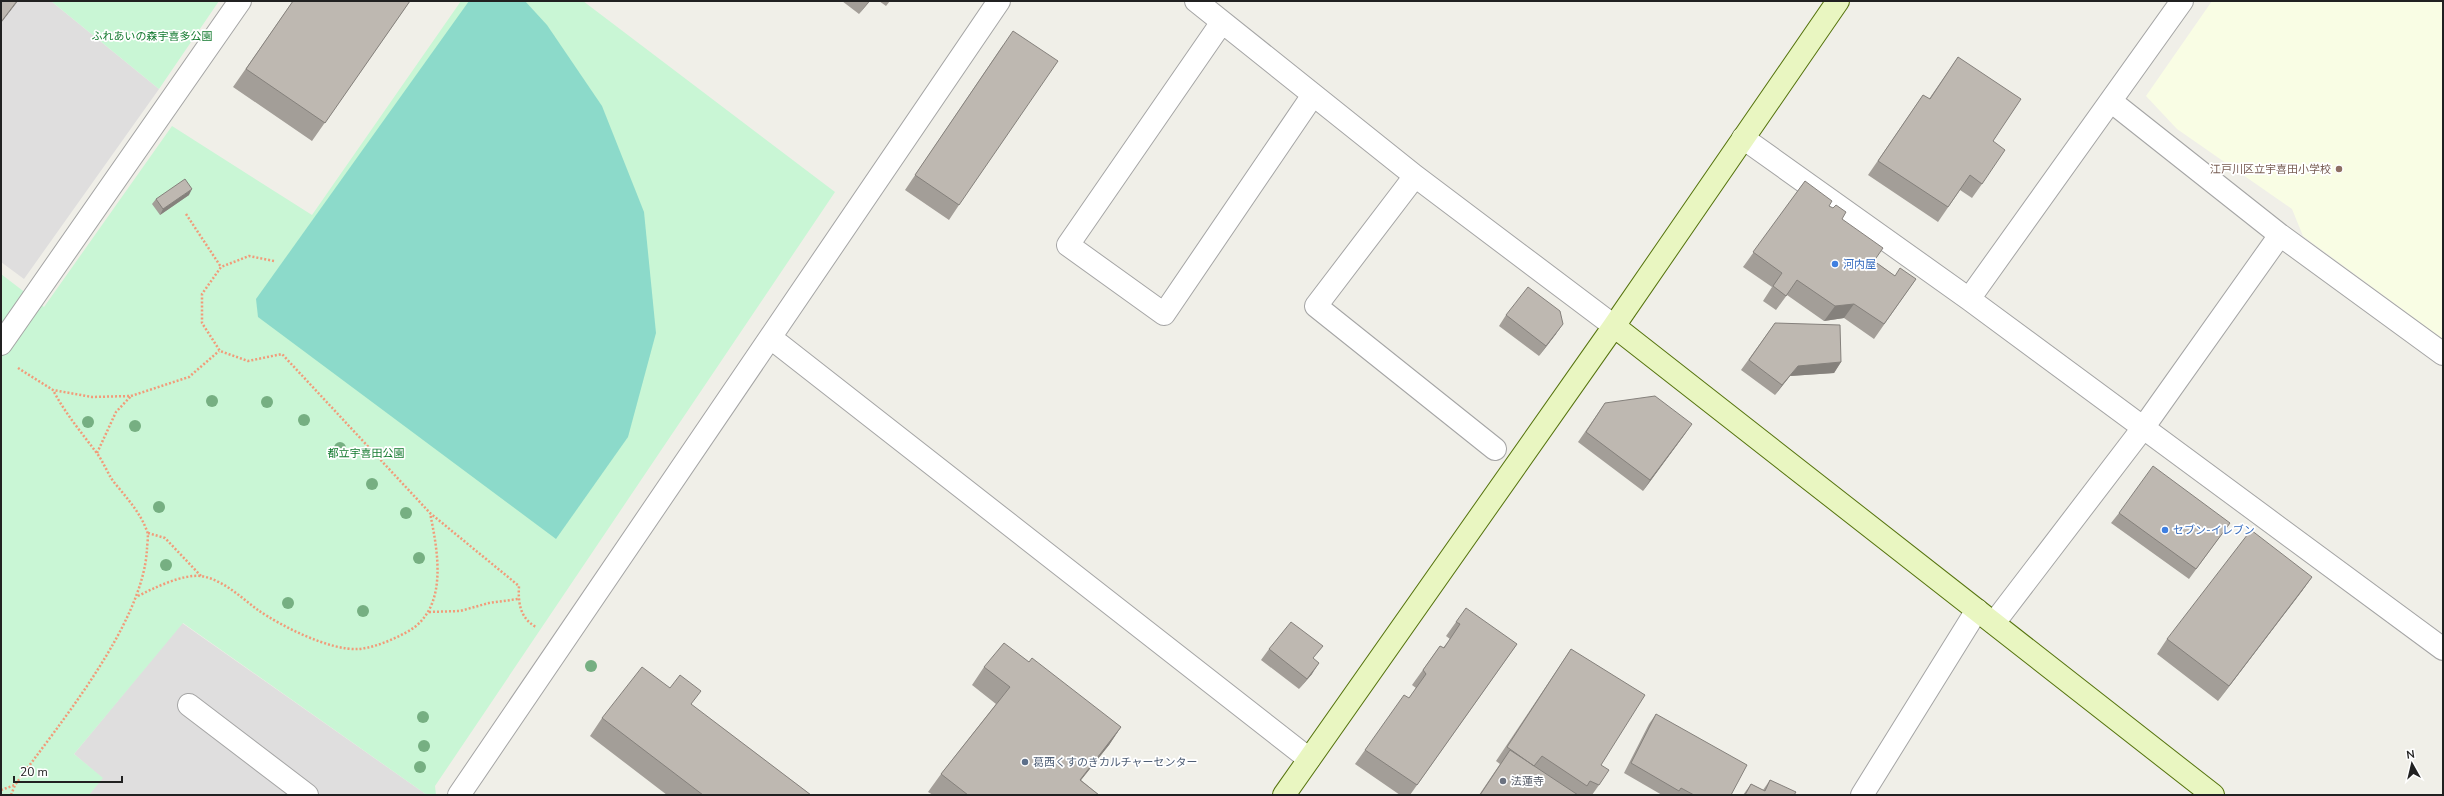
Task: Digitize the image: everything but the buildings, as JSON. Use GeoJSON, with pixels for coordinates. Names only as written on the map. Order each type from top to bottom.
{"type":"FeatureCollection","features":[{"type":"Feature","properties":{"kind":"street"},"geometry":{"type":"LineString","coordinates":[[1,344],[240,1]]}},
{"type":"Feature","properties":{"kind":"street"},"geometry":{"type":"LineString","coordinates":[[459,795],[771,338],[998,1]]}},
{"type":"Feature","properties":{"kind":"street"},"geometry":{"type":"LineString","coordinates":[[1196,1],[1415,176],[1614,326],[2213,795]]}},
{"type":"Feature","properties":{"kind":"street"},"geometry":{"type":"LineString","coordinates":[[1284,795],[1614,326],[1838,1]]}},
{"type":"Feature","properties":{"kind":"street"},"geometry":{"type":"LineString","coordinates":[[1969,299],[2112,102],[2182,1]]}},
{"type":"Feature","properties":{"kind":"street"},"geometry":{"type":"LineString","coordinates":[[1222,22],[1068,245],[1164,314],[1313,95]]}},
{"type":"Feature","properties":{"kind":"street"},"geometry":{"type":"LineString","coordinates":[[2112,102],[2280,235],[2443,354]]}},
{"type":"Feature","properties":{"kind":"street"},"geometry":{"type":"LineString","coordinates":[[1743,138],[1969,299],[2443,649]]}},
{"type":"Feature","properties":{"kind":"street"},"geometry":{"type":"LineString","coordinates":[[1415,176],[1316,306],[1495,449]]}},
{"type":"Feature","properties":{"kind":"street"},"geometry":{"type":"LineString","coordinates":[[1862,795],[1985,616],[2143,428],[2280,235]]}},
{"type":"Feature","properties":{"kind":"street"},"geometry":{"type":"LineString","coordinates":[[771,338],[1309,758]]}},
{"type":"Feature","properties":{"kind":"street"},"geometry":{"type":"LineString","coordinates":[[189,705],[307,795]]}},
{"type":"Feature","properties":{"kind":"path"},"geometry":{"type":"LineString","coordinates":[[186,214],[221,267]]}},
{"type":"Feature","properties":{"kind":"path"},"geometry":{"type":"LineString","coordinates":[[274,261],[249,256],[221,267],[202,294],[202,322],[220,351],[248,361],[282,354],[430,513],[519,586],[518,599],[520,610],[528,622],[563,644]]}},
{"type":"Feature","properties":{"kind":"path"},"geometry":{"type":"LineString","coordinates":[[12,365],[53,390],[92,397],[131,396],[189,377],[220,351]]}},
{"type":"Feature","properties":{"kind":"path"},"geometry":{"type":"LineString","coordinates":[[11,795],[16,785],[81,694],[114,643],[137,596],[146,566],[148,532],[133,504],[113,480],[97,454],[65,412],[53,390]]}},
{"type":"Feature","properties":{"kind":"path"},"geometry":{"type":"LineString","coordinates":[[97,454],[116,412],[131,396]]}},
{"type":"Feature","properties":{"kind":"path"},"geometry":{"type":"LineString","coordinates":[[148,532],[165,538],[200,576],[231,588],[258,610],[290,628],[323,643],[358,649],[387,642],[414,628],[429,612],[438,577],[436,543],[430,513]]}},
{"type":"Feature","properties":{"kind":"path"},"geometry":{"type":"LineString","coordinates":[[137,596],[166,582],[200,576]]}},
{"type":"Feature","properties":{"kind":"path"},"geometry":{"type":"LineString","coordinates":[[429,612],[460,611],[489,603],[518,599]]}},
{"type":"Feature","properties":{"kind":"path"},"geometry":{"type":"LineString","coordinates":[[1,790],[16,785]]}},
{"type":"Feature","properties":{"kind":"shaded area"},"geometry":{"type":"Polygon","coordinates":[[[1,1],[51,1],[159,89],[24,279],[1,262],[1,1]]]}},
{"type":"Feature","properties":{"kind":"shaded area"},"geometry":{"type":"Polygon","coordinates":[[[469,1],[525,1],[547,25],[602,106],[644,212],[656,333],[628,437],[556,539],[258,317],[256,299],[469,1]]]}},
{"type":"Feature","properties":{"kind":"shaded area","name":"江戸川区立宇喜田小学校"},"geometry":{"type":"Polygon","coordinates":[[[2212,1],[2443,1],[2443,339],[2303,236],[2292,209],[2177,129],[2146,96],[2212,1]]]}},
{"type":"Feature","properties":{"kind":"shaded area"},"geometry":{"type":"Polygon","coordinates":[[[182,623],[427,795],[89,795],[102,778],[74,754],[182,623]]]}},
{"type":"Feature","properties":{"kind":"green space","name":"ふれあいの森宇喜多公園"},"geometry":{"type":"Polygon","coordinates":[[[51,1],[219,1],[159,89],[51,1]]]}},
{"type":"Feature","properties":{"kind":"green space","name":"都立宇喜田公園"},"geometry":{"type":"Polygon","coordinates":[[[461,1],[583,1],[835,192],[435,786],[436,795],[427,795],[183,623],[74,754],[103,778],[89,795],[1,795],[1,274],[44,307],[172,126],[312,215],[461,1]]]}},
{"type":"Feature","properties":{"kind":"place","name":"江戸川区立宇喜田小学校"},"geometry":{"type":"Point","coordinates":[2339,169]}},
{"type":"Feature","properties":{"kind":"place","name":"河内屋"},"geometry":{"type":"Point","coordinates":[1835,264]}},
{"type":"Feature","properties":{"kind":"place","name":"セブン-イレブン"},"geometry":{"type":"Point","coordinates":[2165,530]}},
{"type":"Feature","properties":{"kind":"place","name":"葛西くすのきカルチャーセンター"},"geometry":{"type":"Point","coordinates":[1025,762]}},
{"type":"Feature","properties":{"kind":"place","name":"法蓮寺"},"geometry":{"type":"Point","coordinates":[1503,781]}}]}
